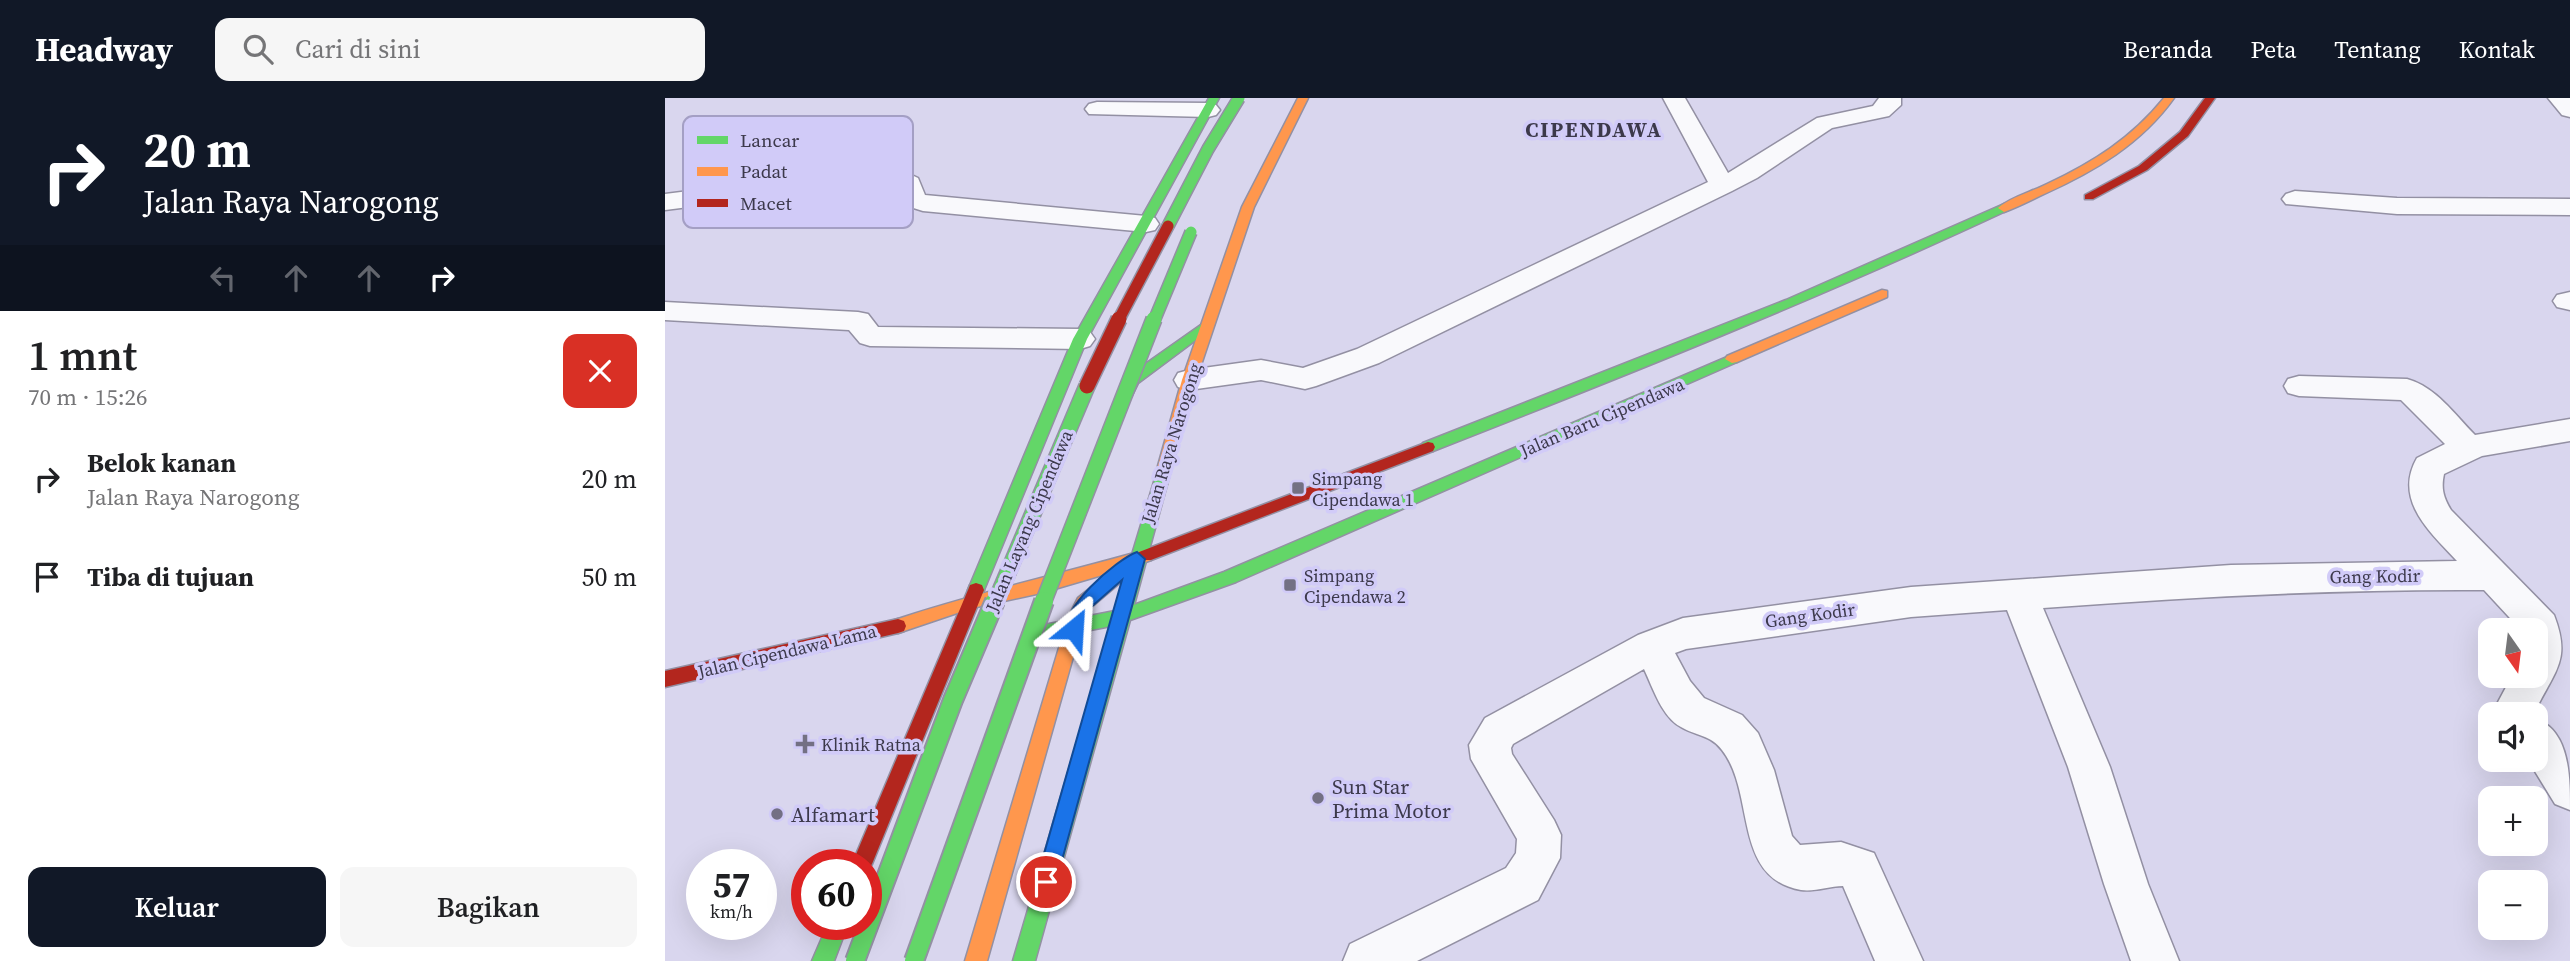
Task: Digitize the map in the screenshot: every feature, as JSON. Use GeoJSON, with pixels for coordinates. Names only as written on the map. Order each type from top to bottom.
{"type":"FeatureCollection","features":[{"type":"Feature","properties":{"kind":"main road","name":"Jalan Layang Cipendawa"},"geometry":{"type":"LineString","coordinates":[[855,961],[953,700],[1101,352],[1208,149],[1239,98]]}},
{"type":"Feature","properties":{"kind":"main road","name":"Jalan Raya Narogong"},"geometry":{"type":"LineString","coordinates":[[1024,961],[1189,380],[1248,207],[1303,98]]}},
{"type":"Feature","properties":{"kind":"main road","name":"Jalan Baru Cipendawa"},"geometry":{"type":"LineString","coordinates":[[972,601],[1041,586],[1137,559],[1652,361],[1886,264],[2050,187],[2117,152],[2155,119],[2169,98]]}},
{"type":"Feature","properties":{"kind":"main road"},"geometry":{"type":"LineString","coordinates":[[2076,203],[2143,168],[2184,134],[2210,98]]}},
{"type":"Feature","properties":{"kind":"main road"},"geometry":{"type":"LineString","coordinates":[[867,849],[942,638],[972,601],[1080,339],[1211,104]]}},
{"type":"Feature","properties":{"kind":"main road"},"geometry":{"type":"LineString","coordinates":[[914,961],[1000,716],[1139,353],[1197,220]]}},
{"type":"Feature","properties":{"kind":"main road","name":"Jalan Baru Cipendawa"},"geometry":{"type":"LineString","coordinates":[[942,638],[1010,630],[1074,629],[1121,619],[1230,577],[1679,384],[1903,284]]}},
{"type":"Feature","properties":{"kind":"main road"},"geometry":{"type":"LineString","coordinates":[[1010,630],[1042,594],[1041,586],[1132,380],[1208,324]]}},
{"type":"Feature","properties":{"kind":"main road"},"geometry":{"type":"LineString","coordinates":[[1652,361],[1679,384]]}},
{"type":"Feature","properties":{"kind":"main road"},"geometry":{"type":"LineString","coordinates":[[975,961],[1076,618],[1084,603],[1137,559]]}},
{"type":"Feature","properties":{"kind":"main road","name":"Jalan Cipendawa Lama"},"geometry":{"type":"LineString","coordinates":[[665,679],[909,623],[972,601]]}},
{"type":"Feature","properties":{"kind":"main road"},"geometry":{"type":"LineString","coordinates":[[909,623],[942,638]]}},
{"type":"Feature","properties":{"kind":"main road"},"geometry":{"type":"LineString","coordinates":[[823,961],[832,940]]}},
{"type":"Feature","properties":{"kind":"street"},"geometry":{"type":"LineString","coordinates":[[1674,98],[1723,186]]}},
{"type":"Feature","properties":{"kind":"street"},"geometry":{"type":"LineString","coordinates":[[1189,380],[1261,370],[1296,379],[1312,377],[1368,356],[1723,186],[1825,123],[1881,111],[1889,105],[1890,98]]}},
{"type":"Feature","properties":{"kind":"street"},"geometry":{"type":"LineString","coordinates":[[2559,98],[2570,110]]}},
{"type":"Feature","properties":{"kind":"street"},"geometry":{"type":"LineString","coordinates":[[1097,108],[1211,104]]}},
{"type":"Feature","properties":{"kind":"street"},"geometry":{"type":"LineString","coordinates":[[2295,199],[2397,206],[2570,207]]}},
{"type":"Feature","properties":{"kind":"street"},"geometry":{"type":"LineString","coordinates":[[665,202],[683,200]]}},
{"type":"Feature","properties":{"kind":"street"},"geometry":{"type":"LineString","coordinates":[[913,200],[1146,224]]}},
{"type":"Feature","properties":{"kind":"street"},"geometry":{"type":"LineString","coordinates":[[665,311],[858,321],[870,336],[1080,339]]}},
{"type":"Feature","properties":{"kind":"street"},"geometry":{"type":"LineString","coordinates":[[2299,386],[2406,390],[2419,397],[2468,448]]}},
{"type":"Feature","properties":{"kind":"street"},"geometry":{"type":"LineString","coordinates":[[2533,618],[2439,519],[2425,499],[2424,486],[2429,467],[2446,455],[2468,448],[2570,430]]}},
{"type":"Feature","properties":{"kind":"street","name":"Gang Kodir"},"geometry":{"type":"LineString","coordinates":[[1367,961],[1522,884],[1538,858],[1539,835],[1492,759],[1490,745],[1499,731],[1653,646],[1683,634],[1911,601],[2231,580],[2396,575],[2491,576]]}},
{"type":"Feature","properties":{"kind":"street"},"geometry":{"type":"LineString","coordinates":[[2019,594],[2089,767],[2126,884],[2155,961]]}},
{"type":"Feature","properties":{"kind":"street"},"geometry":{"type":"LineString","coordinates":[[1653,646],[1684,706],[1698,718],[1728,727],[1743,745],[1758,786],[1776,852],[1790,865],[1810,868],[1846,862],[1858,868],[1899,961]]}},
{"type":"Feature","properties":{"kind":"street"},"geometry":{"type":"LineString","coordinates":[[2548,756],[2570,790]]}},
{"type":"Feature","properties":{"kind":"traffic: fast"},"geometry":{"type":"LineString","coordinates":[[976,590],[1080,339],[1214,98]]}},
{"type":"Feature","properties":{"kind":"traffic: fast"},"geometry":{"type":"LineString","coordinates":[[1168,226],[1208,149],[1239,98]]}},
{"type":"Feature","properties":{"kind":"traffic: fast"},"geometry":{"type":"LineString","coordinates":[[1428,447],[1790,303],[2004,208]]}},
{"type":"Feature","properties":{"kind":"traffic: fast"},"geometry":{"type":"LineString","coordinates":[[914,961],[1046,594],[1116,412],[1191,232]]}},
{"type":"Feature","properties":{"kind":"traffic: fast"},"geometry":{"type":"LineString","coordinates":[[1124,398],[1132,380],[1208,324]]}},
{"type":"Feature","properties":{"kind":"traffic: fast"},"geometry":{"type":"LineString","coordinates":[[1044,632],[1116,618],[1230,577],[1732,359]]}},
{"type":"Feature","properties":{"kind":"traffic: fast"},"geometry":{"type":"LineString","coordinates":[[855,961],[953,700],[1087,386]]}},
{"type":"Feature","properties":{"kind":"traffic: fast"},"geometry":{"type":"LineString","coordinates":[[1024,961],[1165,466]]}},
{"type":"Feature","properties":{"kind":"traffic: fast"},"geometry":{"type":"LineString","coordinates":[[823,961],[832,940]]}},
{"type":"Feature","properties":{"kind":"traffic: slow"},"geometry":{"type":"LineString","coordinates":[[1165,466],[1189,380],[1248,207],[1303,98]]}},
{"type":"Feature","properties":{"kind":"traffic: slow"},"geometry":{"type":"LineString","coordinates":[[2004,208],[2095,164],[2136,135],[2169,98]]}},
{"type":"Feature","properties":{"kind":"traffic: slow"},"geometry":{"type":"LineString","coordinates":[[1732,359],[1882,294]]}},
{"type":"Feature","properties":{"kind":"traffic: slow"},"geometry":{"type":"LineString","coordinates":[[898,626],[972,601],[1041,586],[1145,556]]}},
{"type":"Feature","properties":{"kind":"traffic: slow"},"geometry":{"type":"LineString","coordinates":[[976,961],[1076,618],[1084,603],[1137,559]]}},
{"type":"Feature","properties":{"kind":"traffic: jam"},"geometry":{"type":"LineString","coordinates":[[2089,197],[2143,168],[2184,134],[2210,98]]}},
{"type":"Feature","properties":{"kind":"traffic: jam"},"geometry":{"type":"LineString","coordinates":[[1087,386],[1101,352],[1168,226]]}},
{"type":"Feature","properties":{"kind":"traffic: jam"},"geometry":{"type":"LineString","coordinates":[[1145,556],[1428,447]]}},
{"type":"Feature","properties":{"kind":"traffic: jam"},"geometry":{"type":"LineString","coordinates":[[868,849],[976,590]]}},
{"type":"Feature","properties":{"kind":"traffic: jam"},"geometry":{"type":"LineString","coordinates":[[665,679],[898,626]]}},
{"type":"Feature","properties":{"kind":"place","name":"Simpang Cipendawa 1"},"geometry":{"type":"Point","coordinates":[1298,488]}},
{"type":"Feature","properties":{"kind":"place","name":"Simpang Cipendawa 2"},"geometry":{"type":"Point","coordinates":[1290,585]}},
{"type":"Feature","properties":{"kind":"place","name":"Klinik Ratna"},"geometry":{"type":"Point","coordinates":[805,744]}},
{"type":"Feature","properties":{"kind":"place","name":"Sun Star Prima Motor"},"geometry":{"type":"Point","coordinates":[1318,798]}},
{"type":"Feature","properties":{"kind":"place","name":"Alfamart"},"geometry":{"type":"Point","coordinates":[777,814]}},
{"type":"Feature","properties":{"kind":"district","name":"CIPENDAWA"},"geometry":{"type":"Point","coordinates":[1594,129]}},
{"type":"Feature","properties":{"kind":"route"},"geometry":{"type":"LineString","coordinates":[[1046,882],[1137,559],[1084,603],[1074,629]]}}]}
